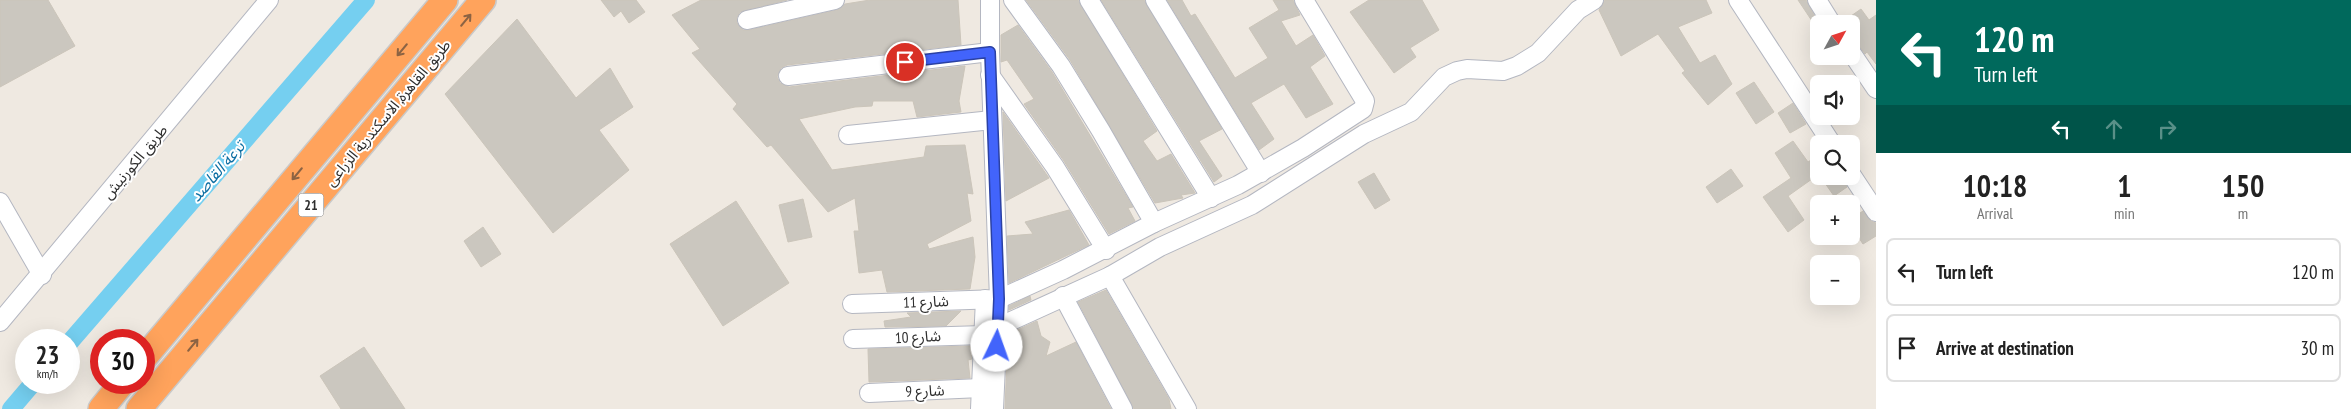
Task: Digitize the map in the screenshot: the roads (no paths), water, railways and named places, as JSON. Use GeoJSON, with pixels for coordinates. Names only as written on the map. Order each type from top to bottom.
{"type":"FeatureCollection","features":[{"type":"Feature","properties":{"kind":"highway","name":"طريق القاهرة, الاسكندرية الزراعى"},"geometry":{"type":"LineString","coordinates":[[155,344],[445,0]]}},
{"type":"Feature","properties":{"kind":"highway","name":"طريق القاهرة, الاسكندرية الزراعى"},"geometry":{"type":"LineString","coordinates":[[139,409],[483,0]]}},
{"type":"Feature","properties":{"kind":"highway"},"geometry":{"type":"LineString","coordinates":[[231,252],[254,272]]}},
{"type":"Feature","properties":{"kind":"highway"},"geometry":{"type":"LineString","coordinates":[[155,357],[174,367]]}},
{"type":"Feature","properties":{"kind":"highway"},"geometry":{"type":"LineString","coordinates":[[101,409],[113,394]]}},
{"type":"Feature","properties":{"kind":"street","name":"طريق الكورنيش"},"geometry":{"type":"LineString","coordinates":[[0,322],[42,275],[269,0]]}},
{"type":"Feature","properties":{"kind":"street"},"geometry":{"type":"LineString","coordinates":[[747,20],[835,0]]}},
{"type":"Feature","properties":{"kind":"street"},"geometry":{"type":"LineString","coordinates":[[990,0],[992,120],[991,331],[994,409]]}},
{"type":"Feature","properties":{"kind":"street"},"geometry":{"type":"LineString","coordinates":[[1013,0],[1061,66],[1154,223]]}},
{"type":"Feature","properties":{"kind":"street"},"geometry":{"type":"LineString","coordinates":[[1089,0],[1211,198]]}},
{"type":"Feature","properties":{"kind":"street"},"geometry":{"type":"LineString","coordinates":[[1155,0],[1261,172]]}},
{"type":"Feature","properties":{"kind":"street"},"geometry":{"type":"LineString","coordinates":[[992,299],[1106,250],[1154,223],[1211,198],[1303,148],[1366,106],[1365,101],[1304,0]]}},
{"type":"Feature","properties":{"kind":"street"},"geometry":{"type":"LineString","coordinates":[[991,331],[1063,296],[1110,276],[1160,247],[1252,205],[1364,134],[1411,112],[1444,77],[1466,69],[1503,71],[1517,66],[1538,53],[1578,10],[1594,0]]}},
{"type":"Feature","properties":{"kind":"street"},"geometry":{"type":"LineString","coordinates":[[1738,0],[1826,135]]}},
{"type":"Feature","properties":{"kind":"street"},"geometry":{"type":"LineString","coordinates":[[1817,0],[1826,15]]}},
{"type":"Feature","properties":{"kind":"street"},"geometry":{"type":"LineString","coordinates":[[788,76],[990,52]]}},
{"type":"Feature","properties":{"kind":"street"},"geometry":{"type":"LineString","coordinates":[[1860,65],[1876,89]]}},
{"type":"Feature","properties":{"kind":"street"},"geometry":{"type":"LineString","coordinates":[[990,75],[1030,130],[1106,250]]}},
{"type":"Feature","properties":{"kind":"street"},"geometry":{"type":"LineString","coordinates":[[848,134],[992,120]]}},
{"type":"Feature","properties":{"kind":"street"},"geometry":{"type":"LineString","coordinates":[[1858,185],[1876,212]]}},
{"type":"Feature","properties":{"kind":"street"},"geometry":{"type":"LineString","coordinates":[[0,202],[42,275]]}},
{"type":"Feature","properties":{"kind":"street"},"geometry":{"type":"LineString","coordinates":[[1110,276],[1188,409]]}},
{"type":"Feature","properties":{"kind":"street"},"geometry":{"type":"LineString","coordinates":[[1063,296],[1124,409]]}},
{"type":"Feature","properties":{"kind":"street","name":"شارع 11"},"geometry":{"type":"LineString","coordinates":[[852,304],[992,299]]}},
{"type":"Feature","properties":{"kind":"street"},"geometry":{"type":"LineString","coordinates":[[980,409],[981,388],[991,331]]}},
{"type":"Feature","properties":{"kind":"street","name":"شارع 10"},"geometry":{"type":"LineString","coordinates":[[853,339],[991,331]]}},
{"type":"Feature","properties":{"kind":"street","name":"شارع 9"},"geometry":{"type":"LineString","coordinates":[[869,393],[981,388]]}},
{"type":"Feature","properties":{"kind":"waterway","name":"ترعة القاصد"},"geometry":{"type":"LineString","coordinates":[[80,330],[366,0]]}},
{"type":"Feature","properties":{"kind":"waterway","name":"ترعة القاصد"},"geometry":{"type":"LineString","coordinates":[[11,409],[24,394]]}}]}
